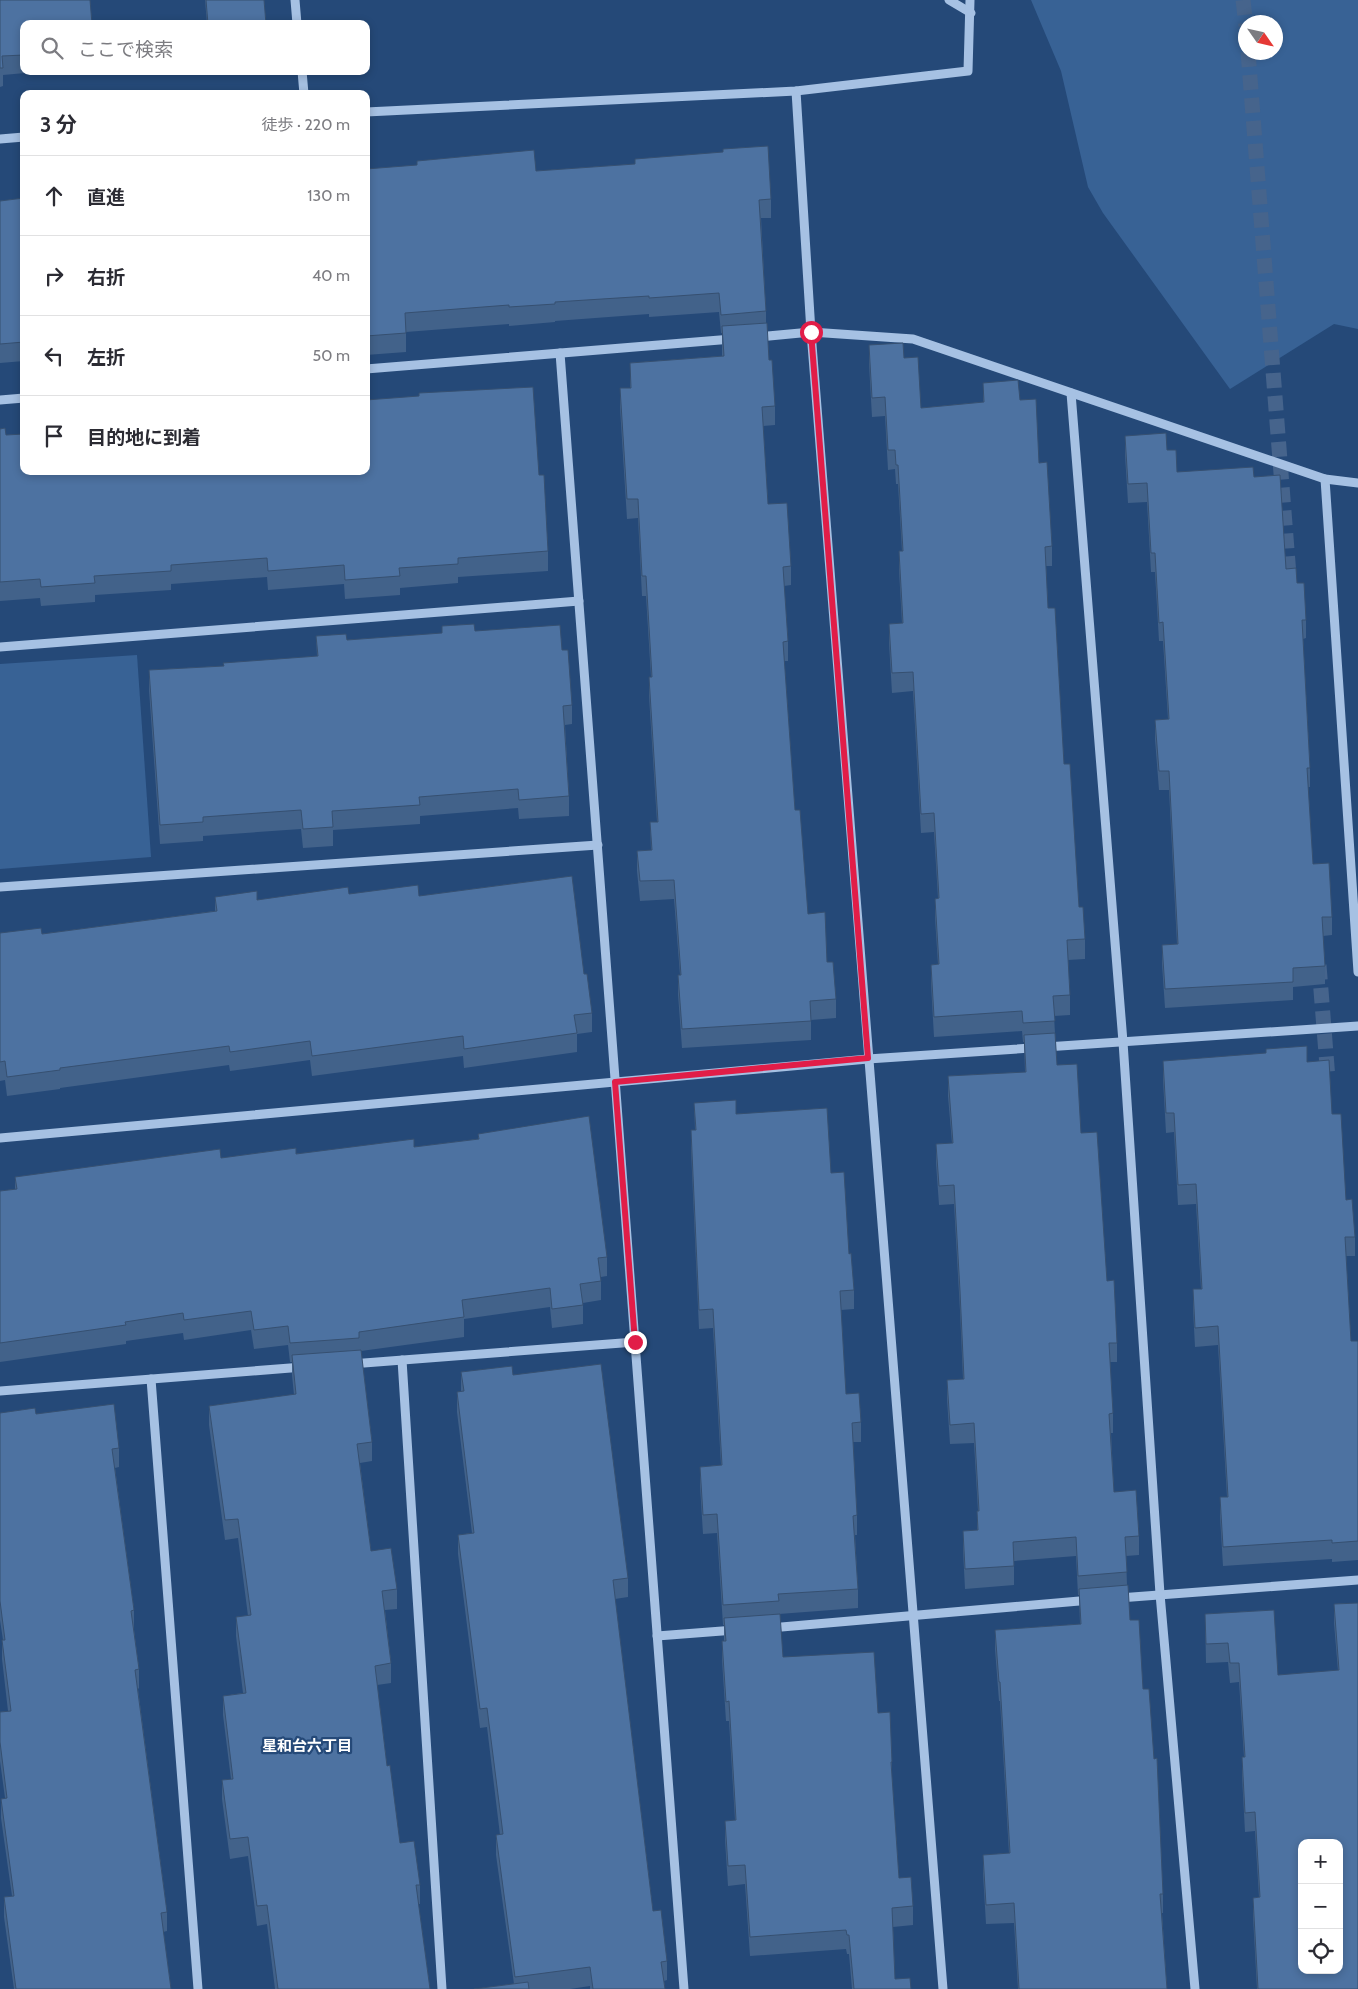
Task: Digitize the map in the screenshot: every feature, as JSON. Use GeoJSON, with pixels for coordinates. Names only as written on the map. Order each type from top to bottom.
{"type":"FeatureCollection","features":[{"type":"Feature","properties":{"kind":"street"},"geometry":{"type":"LineString","coordinates":[[295,0],[298,20]]}},
{"type":"Feature","properties":{"kind":"street"},"geometry":{"type":"LineString","coordinates":[[949,0],[971,13]]}},
{"type":"Feature","properties":{"kind":"street"},"geometry":{"type":"LineString","coordinates":[[370,112],[796,91],[968,71],[970,0]]}},
{"type":"Feature","properties":{"kind":"street"},"geometry":{"type":"LineString","coordinates":[[302,75],[304,90]]}},
{"type":"Feature","properties":{"kind":"street"},"geometry":{"type":"LineString","coordinates":[[796,91],[811,332],[944,1989]]}},
{"type":"Feature","properties":{"kind":"street"},"geometry":{"type":"LineString","coordinates":[[0,138],[20,137]]}},
{"type":"Feature","properties":{"kind":"street"},"geometry":{"type":"LineString","coordinates":[[370,369],[811,332],[913,339],[1325,479],[1358,482]]}},
{"type":"Feature","properties":{"kind":"street"},"geometry":{"type":"LineString","coordinates":[[560,353],[684,1989]]}},
{"type":"Feature","properties":{"kind":"street"},"geometry":{"type":"LineString","coordinates":[[1072,393],[1123,1042],[1160,1594],[1195,1989]]}},
{"type":"Feature","properties":{"kind":"street"},"geometry":{"type":"LineString","coordinates":[[0,400],[20,398]]}},
{"type":"Feature","properties":{"kind":"street"},"geometry":{"type":"LineString","coordinates":[[1325,479],[1358,972]]}},
{"type":"Feature","properties":{"kind":"street"},"geometry":{"type":"LineString","coordinates":[[0,647],[579,601]]}},
{"type":"Feature","properties":{"kind":"street"},"geometry":{"type":"LineString","coordinates":[[0,887],[598,845]]}},
{"type":"Feature","properties":{"kind":"street"},"geometry":{"type":"LineString","coordinates":[[0,1138],[868,1058],[1358,1026]]}},
{"type":"Feature","properties":{"kind":"street"},"geometry":{"type":"LineString","coordinates":[[344,1364],[635,1342]]}},
{"type":"Feature","properties":{"kind":"street"},"geometry":{"type":"LineString","coordinates":[[402,1360],[442,1989]]}},
{"type":"Feature","properties":{"kind":"street"},"geometry":{"type":"LineString","coordinates":[[0,1391],[315,1366]]}},
{"type":"Feature","properties":{"kind":"street"},"geometry":{"type":"LineString","coordinates":[[151,1379],[198,1989]]}},
{"type":"Feature","properties":{"kind":"street"},"geometry":{"type":"LineString","coordinates":[[1111,1598],[1358,1580]]}},
{"type":"Feature","properties":{"kind":"street"},"geometry":{"type":"LineString","coordinates":[[756,1629],[914,1617],[1101,1599]]}},
{"type":"Feature","properties":{"kind":"street"},"geometry":{"type":"LineString","coordinates":[[657,1636],[746,1630]]}},
{"type":"Feature","properties":{"kind":"shaded area"},"geometry":{"type":"Polygon","coordinates":[[[1031,0],[1358,0],[1358,329],[1334,324],[1230,389],[1103,213],[1088,187],[1061,71],[1031,0]]]}},
{"type":"Feature","properties":{"kind":"shaded area"},"geometry":{"type":"Polygon","coordinates":[[[137,655],[151,857],[0,869],[0,664],[137,655]]]}},
{"type":"Feature","properties":{"kind":"building"},"geometry":{"type":"Polygon","coordinates":[[[0,0],[90,0],[92,20],[20,20],[20,55],[2,56],[3,68],[0,68],[0,0]]]}},
{"type":"Feature","properties":{"kind":"building"},"geometry":{"type":"Polygon","coordinates":[[[206,0],[264,0],[266,20],[208,20],[206,0]]]}},
{"type":"Feature","properties":{"kind":"building"},"geometry":{"type":"Polygon","coordinates":[[[768,146],[771,199],[759,200],[766,311],[721,315],[719,293],[649,298],[649,296],[405,313],[406,333],[370,336],[370,169],[417,165],[417,161],[534,150],[536,171],[635,164],[635,159],[723,152],[723,149],[768,146]]]}},
{"type":"Feature","properties":{"kind":"building"},"geometry":{"type":"Polygon","coordinates":[[[20,198],[20,342],[0,344],[0,201],[20,198]]]}},
{"type":"Feature","properties":{"kind":"building"},"geometry":{"type":"Polygon","coordinates":[[[767,323],[769,360],[772,360],[775,406],[762,407],[768,504],[787,503],[791,566],[783,567],[788,641],[783,642],[795,810],[800,810],[808,914],[825,912],[827,962],[833,962],[836,999],[810,1001],[811,1021],[682,1029],[678,975],[681,975],[674,880],[640,881],[637,851],[652,850],[650,822],[658,822],[649,677],[652,677],[646,576],[642,576],[638,499],[627,499],[620,388],[631,388],[630,363],[724,356],[722,326],[767,323]]]}},
{"type":"Feature","properties":{"kind":"building"},"geometry":{"type":"Polygon","coordinates":[[[903,343],[904,358],[918,357],[921,408],[984,402],[983,383],[1018,380],[1020,400],[1036,399],[1039,463],[1047,462],[1052,546],[1045,547],[1048,608],[1055,608],[1064,764],[1070,764],[1079,907],[1083,907],[1085,939],[1067,940],[1070,995],[1053,996],[1055,1021],[1023,1023],[1022,1011],[934,1017],[931,965],[939,964],[935,899],[939,898],[934,813],[921,814],[913,672],[892,673],[889,624],[903,623],[899,551],[903,551],[898,465],[896,465],[895,450],[888,450],[885,397],[872,398],[869,345],[903,343]]]}},
{"type":"Feature","properties":{"kind":"building"},"geometry":{"type":"Polygon","coordinates":[[[533,387],[539,475],[544,475],[548,551],[458,558],[458,564],[399,568],[400,576],[345,580],[344,565],[268,571],[267,558],[171,565],[171,571],[94,576],[95,583],[41,587],[40,579],[0,582],[0,429],[5,428],[6,435],[20,434],[20,475],[370,475],[370,400],[419,396],[419,393],[533,387]]]}},
{"type":"Feature","properties":{"kind":"building"},"geometry":{"type":"Polygon","coordinates":[[[1166,433],[1167,450],[1176,450],[1177,472],[1253,467],[1254,477],[1280,475],[1286,569],[1296,568],[1297,583],[1304,583],[1306,620],[1302,620],[1310,768],[1307,768],[1313,864],[1329,863],[1332,917],[1322,917],[1325,966],[1293,968],[1293,982],[1165,989],[1162,945],[1178,944],[1169,771],[1159,771],[1155,720],[1169,719],[1163,622],[1159,623],[1155,553],[1151,553],[1147,483],[1128,484],[1125,436],[1166,433]]]}},
{"type":"Feature","properties":{"kind":"building"},"geometry":{"type":"Polygon","coordinates":[[[474,624],[475,631],[560,625],[562,650],[568,650],[572,705],[563,706],[569,796],[519,800],[518,789],[419,797],[420,805],[332,811],[333,827],[303,829],[301,810],[203,817],[203,822],[160,825],[149,670],[224,666],[223,663],[318,656],[316,636],[346,634],[347,640],[442,633],[442,626],[474,624]]]}},
{"type":"Feature","properties":{"kind":"building"},"geometry":{"type":"Polygon","coordinates":[[[572,876],[584,974],[587,974],[592,1013],[574,1015],[577,1033],[464,1049],[463,1036],[312,1056],[310,1041],[230,1052],[229,1046],[60,1068],[60,1070],[7,1077],[5,1061],[0,1062],[0,933],[41,928],[42,934],[217,911],[215,897],[257,891],[257,900],[348,887],[349,894],[418,885],[419,896],[572,876]]]}},
{"type":"Feature","properties":{"kind":"building"},"geometry":{"type":"Polygon","coordinates":[[[1055,1033],[1057,1065],[1077,1064],[1081,1133],[1097,1132],[1107,1281],[1114,1280],[1117,1343],[1109,1343],[1113,1413],[1109,1414],[1114,1492],[1136,1490],[1139,1536],[1125,1537],[1127,1572],[1078,1576],[1076,1537],[1013,1542],[1014,1566],[965,1569],[963,1531],[978,1530],[977,1511],[979,1511],[974,1423],[950,1425],[947,1380],[964,1379],[960,1291],[954,1185],[939,1186],[936,1144],[953,1143],[948,1076],[1026,1072],[1024,1035],[1055,1033]]]}},
{"type":"Feature","properties":{"kind":"building"},"geometry":{"type":"Polygon","coordinates":[[[1307,1046],[1307,1062],[1329,1060],[1332,1114],[1341,1114],[1346,1200],[1352,1199],[1355,1237],[1345,1237],[1351,1341],[1358,1341],[1358,1541],[1332,1543],[1332,1540],[1223,1547],[1220,1497],[1228,1497],[1218,1326],[1195,1328],[1193,1289],[1202,1289],[1196,1184],[1178,1185],[1174,1113],[1166,1113],[1163,1061],[1266,1053],[1266,1049],[1307,1046]]]}},
{"type":"Feature","properties":{"kind":"building"},"geometry":{"type":"Polygon","coordinates":[[[736,1100],[736,1114],[827,1108],[831,1173],[844,1172],[849,1254],[851,1253],[854,1290],[840,1291],[846,1394],[859,1393],[861,1422],[852,1423],[857,1515],[853,1516],[858,1589],[778,1594],[779,1601],[723,1605],[717,1514],[703,1515],[700,1467],[722,1465],[713,1309],[699,1310],[691,1130],[696,1130],[694,1103],[736,1100]]]}},
{"type":"Feature","properties":{"kind":"building"},"geometry":{"type":"Polygon","coordinates":[[[589,1116],[607,1257],[598,1258],[601,1281],[580,1284],[583,1305],[552,1309],[550,1288],[462,1300],[464,1317],[359,1332],[359,1338],[290,1343],[288,1326],[254,1330],[251,1311],[184,1320],[183,1313],[125,1322],[126,1325],[0,1343],[0,1191],[17,1189],[15,1177],[220,1149],[221,1158],[296,1148],[296,1154],[414,1139],[414,1147],[479,1139],[478,1134],[589,1116]]]}},
{"type":"Feature","properties":{"kind":"building"},"geometry":{"type":"Polygon","coordinates":[[[361,1350],[372,1442],[357,1444],[371,1551],[391,1548],[397,1589],[382,1591],[391,1663],[375,1666],[387,1766],[390,1765],[400,1843],[414,1841],[420,1885],[416,1885],[430,1989],[278,1989],[267,1905],[257,1906],[248,1837],[230,1839],[222,1780],[233,1779],[223,1696],[246,1693],[236,1617],[251,1615],[238,1519],[225,1520],[209,1406],[296,1394],[292,1355],[361,1350]]]}},
{"type":"Feature","properties":{"kind":"building"},"geometry":{"type":"Polygon","coordinates":[[[601,1364],[628,1578],[613,1580],[653,1911],[661,1910],[667,1961],[661,1962],[665,1989],[593,1989],[590,1967],[515,1977],[496,1835],[503,1834],[487,1708],[480,1709],[458,1535],[474,1533],[457,1392],[464,1391],[461,1372],[512,1366],[513,1375],[601,1364]]]}},
{"type":"Feature","properties":{"kind":"building"},"geometry":{"type":"Polygon","coordinates":[[[114,1404],[119,1448],[112,1449],[134,1610],[131,1611],[139,1669],[135,1670],[167,1912],[161,1913],[171,1989],[16,1989],[4,1897],[14,1896],[1,1799],[7,1798],[0,1742],[0,1712],[11,1711],[2,1640],[5,1640],[0,1601],[0,1413],[35,1408],[36,1414],[114,1404]]]}},
{"type":"Feature","properties":{"kind":"building"},"geometry":{"type":"Polygon","coordinates":[[[1128,1585],[1130,1620],[1139,1620],[1143,1689],[1149,1689],[1154,1759],[1157,1758],[1163,1894],[1160,1894],[1167,1989],[1019,1989],[1014,1903],[986,1905],[983,1855],[1010,1853],[995,1630],[1081,1624],[1079,1589],[1128,1585]]]}},
{"type":"Feature","properties":{"kind":"building"},"geometry":{"type":"Polygon","coordinates":[[[1358,1603],[1358,1989],[1258,1989],[1253,1898],[1260,1897],[1255,1812],[1245,1813],[1242,1757],[1245,1757],[1239,1663],[1230,1663],[1228,1643],[1206,1644],[1205,1614],[1274,1610],[1278,1675],[1339,1670],[1334,1604],[1358,1603]]]}},
{"type":"Feature","properties":{"kind":"building"},"geometry":{"type":"Polygon","coordinates":[[[780,1614],[783,1657],[874,1652],[878,1713],[890,1712],[891,1762],[899,1878],[911,1877],[913,1906],[892,1908],[895,1979],[910,1978],[911,1989],[854,1989],[849,1935],[847,1935],[846,1930],[750,1937],[745,1865],[728,1866],[725,1821],[736,1820],[729,1701],[726,1702],[722,1641],[726,1641],[724,1618],[780,1614]]]}},
{"type":"Feature","properties":{"kind":"building"},"geometry":{"type":"Polygon","coordinates":[[[528,1982],[529,1989],[474,1989],[528,1982]]]}},
{"type":"Feature","properties":{"kind":"tunnel"},"geometry":{"type":"LineString","coordinates":[[1243,0],[1245,15]]}},
{"type":"Feature","properties":{"kind":"tunnel"},"geometry":{"type":"LineString","coordinates":[[1249,60],[1290,588]]}},
{"type":"Feature","properties":{"kind":"tunnel"},"geometry":{"type":"LineString","coordinates":[[1319,965],[1328,1079]]}},
{"type":"Feature","properties":{"kind":"district","name":"星和台六丁目"},"geometry":{"type":"Point","coordinates":[307,1746]}},
{"type":"Feature","properties":{"kind":"route"},"geometry":{"type":"LineString","coordinates":[[635,1342],[615,1082],[868,1058],[811,332]]}}]}
